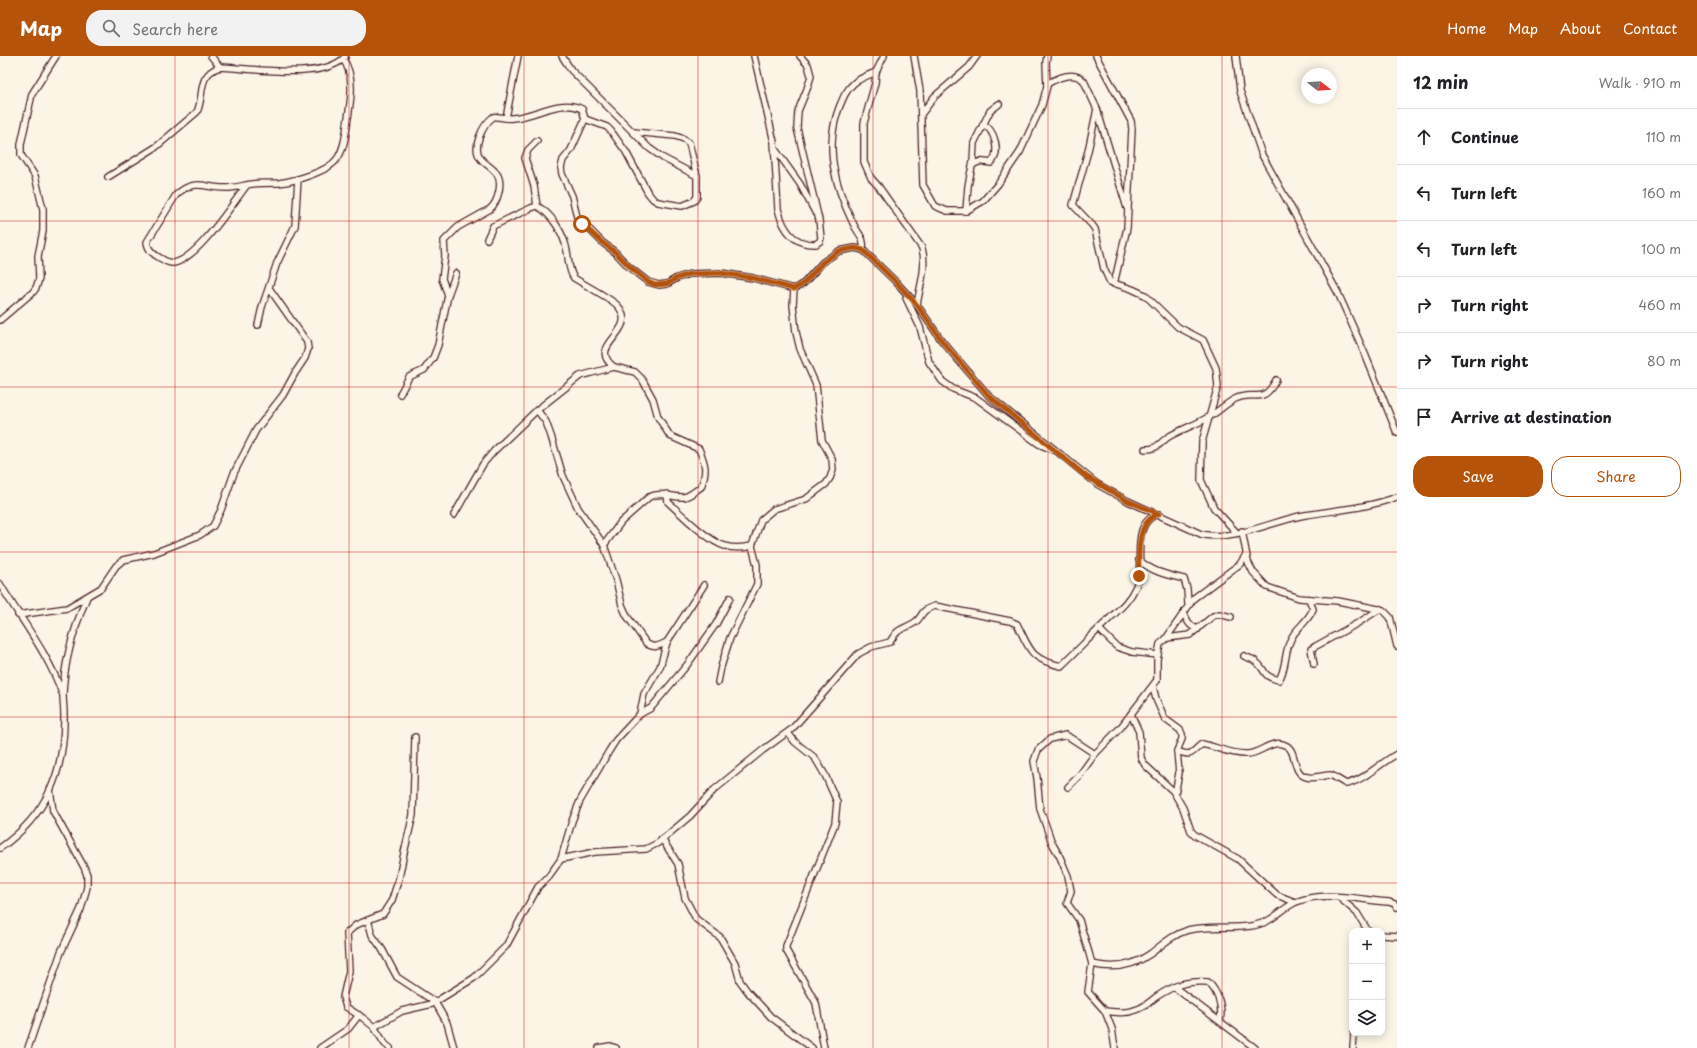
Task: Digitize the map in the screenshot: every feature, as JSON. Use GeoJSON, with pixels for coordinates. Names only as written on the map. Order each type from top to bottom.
{"type":"FeatureCollection","features":[{"type":"Feature","properties":{"kind":"street"},"geometry":{"type":"LineString","coordinates":[[0,320],[33,292],[39,279],[38,256],[43,231],[43,209],[35,176],[21,155],[21,144],[32,94],[56,56]]}},
{"type":"Feature","properties":{"kind":"street"},"geometry":{"type":"LineString","coordinates":[[211,56],[220,67]]}},
{"type":"Feature","properties":{"kind":"street"},"geometry":{"type":"LineString","coordinates":[[506,118],[518,56]]}},
{"type":"Feature","properties":{"kind":"street"},"geometry":{"type":"LineString","coordinates":[[562,56],[572,70],[649,148],[663,158],[696,176]]}},
{"type":"Feature","properties":{"kind":"street"},"geometry":{"type":"LineString","coordinates":[[754,56],[775,149],[778,209],[783,226],[797,240],[816,244],[821,238],[819,220],[797,128],[798,111],[811,76],[808,65],[800,56]]}},
{"type":"Feature","properties":{"kind":"street"},"geometry":{"type":"LineString","coordinates":[[884,56],[876,72],[875,82],[864,123],[864,162],[871,178],[922,248],[925,258],[925,272],[917,305]]}},
{"type":"Feature","properties":{"kind":"street"},"geometry":{"type":"LineString","coordinates":[[914,56],[918,74],[922,113],[923,185],[935,206],[947,211],[966,211],[983,201],[998,184],[1020,152],[1042,105],[1047,84],[1047,56]]}},
{"type":"Feature","properties":{"kind":"street"},"geometry":{"type":"LineString","coordinates":[[922,113],[935,96],[969,67],[977,56]]}},
{"type":"Feature","properties":{"kind":"street"},"geometry":{"type":"LineString","coordinates":[[1096,56],[1131,121],[1132,129],[1128,212],[1124,244],[1114,284]]}},
{"type":"Feature","properties":{"kind":"street"},"geometry":{"type":"LineString","coordinates":[[1236,56],[1240,91],[1251,118],[1262,155],[1338,293],[1397,433]]}},
{"type":"Feature","properties":{"kind":"street"},"geometry":{"type":"LineString","coordinates":[[108,177],[156,147],[189,120],[200,106],[200,91],[211,70],[220,67],[288,72],[318,70],[336,65],[344,57],[350,70],[349,111],[342,148],[337,160],[321,171],[298,179],[281,182],[247,185],[227,188],[198,184],[182,190],[176,195],[147,242],[150,250],[168,263],[174,262],[189,255],[219,223],[247,185]]}},
{"type":"Feature","properties":{"kind":"street"},"geometry":{"type":"LineString","coordinates":[[863,250],[863,239],[853,224],[834,173],[831,155],[832,140],[833,128],[844,95],[856,81],[876,72]]}},
{"type":"Feature","properties":{"kind":"street"},"geometry":{"type":"LineString","coordinates":[[1047,84],[1066,75],[1080,77],[1084,81],[1097,109],[1128,212]]}},
{"type":"Feature","properties":{"kind":"street"},"geometry":{"type":"LineString","coordinates":[[966,211],[968,186],[973,165],[974,143],[990,111],[999,104]]}},
{"type":"Feature","properties":{"kind":"street"},"geometry":{"type":"LineString","coordinates":[[448,295],[442,279],[445,256],[444,241],[458,227],[494,206],[500,188],[497,174],[480,157],[476,148],[482,131],[493,117],[511,118],[527,116],[560,106],[579,107],[582,109],[585,119],[571,150],[563,160],[561,168],[562,174],[572,196],[577,217],[603,243],[648,282],[659,285],[667,284],[677,278],[690,274],[721,273],[753,278],[794,289],[804,283],[823,262],[839,251],[855,248],[863,250],[917,305],[942,341],[989,396],[1098,484],[1128,501],[1200,534],[1209,536],[1227,535],[1303,516],[1366,506],[1397,497]]}},
{"type":"Feature","properties":{"kind":"street"},"geometry":{"type":"LineString","coordinates":[[1097,109],[1088,151],[1073,205],[1095,229],[1104,270],[1108,278],[1114,284],[1132,289],[1145,295],[1178,327],[1202,340],[1216,368],[1218,386],[1202,442],[1201,480],[1214,508],[1239,532],[1245,556],[1254,572],[1267,587],[1299,598],[1338,602],[1380,609],[1387,613],[1390,617],[1397,646]]}},
{"type":"Feature","properties":{"kind":"street"},"geometry":{"type":"LineString","coordinates":[[585,119],[607,127],[611,131],[626,152],[648,193],[658,202],[682,206],[694,201],[697,197],[696,176],[689,143],[676,136],[633,132]]}},
{"type":"Feature","properties":{"kind":"street"},"geometry":{"type":"LineString","coordinates":[[973,165],[976,162],[991,163],[996,154],[993,134],[988,126],[983,124]]}},
{"type":"Feature","properties":{"kind":"street"},"geometry":{"type":"LineString","coordinates":[[537,141],[528,150],[524,158],[534,186],[537,206],[550,214],[561,233],[567,249],[570,273],[574,278],[618,305],[623,315],[624,325],[611,340],[605,351],[605,357],[614,367]]}},
{"type":"Feature","properties":{"kind":"street"},"geometry":{"type":"LineString","coordinates":[[775,149],[800,184],[819,220]]}},
{"type":"Feature","properties":{"kind":"street"},"geometry":{"type":"LineString","coordinates":[[258,325],[262,307],[277,263],[295,226],[298,179]]}},
{"type":"Feature","properties":{"kind":"street"},"geometry":{"type":"LineString","coordinates":[[487,239],[492,226],[537,206]]}},
{"type":"Feature","properties":{"kind":"street"},"geometry":{"type":"LineString","coordinates":[[400,394],[409,377],[424,370],[433,358],[438,345],[448,295],[456,273]]}},
{"type":"Feature","properties":{"kind":"street"},"geometry":{"type":"LineString","coordinates":[[18,615],[67,608],[101,588],[116,566],[123,560],[154,553],[200,534],[213,526],[221,510],[234,473],[251,439],[256,430],[286,391],[308,350],[307,342],[269,288]]}},
{"type":"Feature","properties":{"kind":"street"},"geometry":{"type":"LineString","coordinates":[[718,682],[730,638],[757,584],[757,565],[752,546],[758,526],[765,515],[774,508],[806,499],[826,484],[833,470],[832,459],[822,440],[816,385],[800,349],[796,332],[793,315],[794,289]]}},
{"type":"Feature","properties":{"kind":"street"},"geometry":{"type":"LineString","coordinates":[[902,290],[917,318],[929,362],[942,381],[953,389],[976,398],[1039,444],[1058,452]]}},
{"type":"Feature","properties":{"kind":"street"},"geometry":{"type":"LineString","coordinates":[[454,515],[483,464],[494,451],[537,410],[580,376],[614,367],[635,372],[642,379],[653,399],[658,417],[670,436],[699,449],[705,462],[706,470],[701,487],[685,497],[667,494],[649,497],[621,522],[604,545]]}},
{"type":"Feature","properties":{"kind":"street"},"geometry":{"type":"LineString","coordinates":[[1145,449],[1150,450],[1158,446],[1169,437],[1208,418],[1235,399],[1248,396],[1258,397],[1265,394],[1276,380]]}},
{"type":"Feature","properties":{"kind":"street"},"geometry":{"type":"LineString","coordinates":[[537,410],[546,422],[563,476],[578,508],[604,545],[616,580],[622,605],[627,616],[646,643],[650,646],[657,646],[667,642]]}},
{"type":"Feature","properties":{"kind":"street"},"geometry":{"type":"LineString","coordinates":[[667,494],[668,502],[718,544],[732,548],[752,546]]}},
{"type":"Feature","properties":{"kind":"street"},"geometry":{"type":"LineString","coordinates":[[561,859],[595,852],[646,849],[658,843],[690,816],[714,790],[763,750],[788,733],[806,716],[858,654],[871,647],[890,642],[898,630],[915,622],[926,609],[935,606],[1010,621],[1017,624],[1032,653],[1045,662],[1061,666],[1123,606],[1134,590],[1139,576],[1139,550],[1145,525],[1150,518],[1159,514]]}},
{"type":"Feature","properties":{"kind":"street"},"geometry":{"type":"LineString","coordinates":[[1068,787],[1079,776],[1095,754],[1121,727],[1153,687],[1157,680],[1160,644],[1167,638],[1184,613],[1188,604],[1240,564],[1245,556]]}},
{"type":"Feature","properties":{"kind":"street"},"geometry":{"type":"LineString","coordinates":[[1139,560],[1146,567],[1155,571],[1184,579],[1187,589],[1188,604]]}},
{"type":"Feature","properties":{"kind":"street"},"geometry":{"type":"LineString","coordinates":[[0,584],[18,615],[42,650],[63,694]]}},
{"type":"Feature","properties":{"kind":"street"},"geometry":{"type":"LineString","coordinates":[[640,714],[644,694],[660,667],[667,642],[704,585]]}},
{"type":"Feature","properties":{"kind":"street"},"geometry":{"type":"LineString","coordinates":[[0,848],[23,830],[33,819],[57,776],[61,760],[64,716],[63,694],[69,650],[78,619],[88,597]]}},
{"type":"Feature","properties":{"kind":"street"},"geometry":{"type":"LineString","coordinates":[[374,1027],[402,1011],[435,1002],[474,978],[506,946],[538,887],[549,876],[561,859],[572,821],[580,801],[608,751],[640,714],[651,708],[687,665],[716,624],[730,598]]}},
{"type":"Feature","properties":{"kind":"street"},"geometry":{"type":"LineString","coordinates":[[1244,656],[1254,659],[1269,677],[1279,680],[1283,674],[1285,658],[1291,638],[1310,617],[1313,609],[1309,599]]}},
{"type":"Feature","properties":{"kind":"street"},"geometry":{"type":"LineString","coordinates":[[1314,664],[1311,649],[1358,624],[1380,609]]}},
{"type":"Feature","properties":{"kind":"street"},"geometry":{"type":"LineString","coordinates":[[1184,613],[1188,622],[1193,628],[1198,629]]}},
{"type":"Feature","properties":{"kind":"street"},"geometry":{"type":"LineString","coordinates":[[1167,638],[1190,635],[1213,616],[1218,614],[1231,617]]}},
{"type":"Feature","properties":{"kind":"street"},"geometry":{"type":"LineString","coordinates":[[1098,629],[1117,647],[1132,652],[1158,654]]}},
{"type":"Feature","properties":{"kind":"street"},"geometry":{"type":"LineString","coordinates":[[1153,687],[1158,706],[1165,719],[1180,730],[1182,739],[1177,751],[1178,773],[1175,794]]}},
{"type":"Feature","properties":{"kind":"street"},"geometry":{"type":"LineString","coordinates":[[1131,714],[1139,732],[1141,758],[1145,765],[1175,794],[1191,831],[1195,835],[1238,859],[1277,895],[1295,902]]}},
{"type":"Feature","properties":{"kind":"street"},"geometry":{"type":"LineString","coordinates":[[788,733],[795,742],[815,758],[825,775],[837,802],[835,824],[786,946],[786,950],[816,1003],[824,1048]]}},
{"type":"Feature","properties":{"kind":"street"},"geometry":{"type":"LineString","coordinates":[[1095,754],[1066,735],[1050,739],[1038,750],[1034,761],[1040,808],[1052,843],[1068,876],[1070,891],[1067,903],[1079,920],[1092,964],[1088,992],[1105,1011],[1112,1029],[1115,1048]]}},
{"type":"Feature","properties":{"kind":"street"},"geometry":{"type":"LineString","coordinates":[[390,1048],[385,1044],[374,1027],[346,1007],[343,997],[349,972],[347,933],[356,925],[383,914],[392,900],[399,878],[414,804],[413,785],[415,737]]}},
{"type":"Feature","properties":{"kind":"street"},"geometry":{"type":"LineString","coordinates":[[1177,751],[1192,754],[1202,744],[1238,754],[1250,754],[1272,745],[1286,745],[1290,748],[1297,770],[1302,776],[1313,777],[1331,775],[1346,784],[1354,782],[1384,761],[1397,754]]}},
{"type":"Feature","properties":{"kind":"street"},"geometry":{"type":"LineString","coordinates":[[28,1048],[61,952],[81,909],[87,887],[87,875],[84,867],[53,811],[50,789]]}},
{"type":"Feature","properties":{"kind":"street"},"geometry":{"type":"LineString","coordinates":[[662,839],[678,864],[686,898],[696,920],[720,937],[735,963],[740,981],[748,992],[771,1017],[812,1048]]}},
{"type":"Feature","properties":{"kind":"street"},"geometry":{"type":"LineString","coordinates":[[1092,964],[1104,967],[1128,965],[1149,955],[1175,935],[1200,927],[1250,926],[1261,924],[1270,920],[1295,902],[1310,897],[1389,902],[1395,904],[1397,907]]}},
{"type":"Feature","properties":{"kind":"street"},"geometry":{"type":"LineString","coordinates":[[1340,898],[1357,913],[1366,928]]}},
{"type":"Feature","properties":{"kind":"street"},"geometry":{"type":"LineString","coordinates":[[368,920],[372,935],[382,949],[397,977],[435,1002],[447,1023],[454,1048]]}},
{"type":"Feature","properties":{"kind":"street"},"geometry":{"type":"LineString","coordinates":[[1385,935],[1397,936]]}},
{"type":"Feature","properties":{"kind":"street"},"geometry":{"type":"LineString","coordinates":[[1105,1011],[1125,1012],[1136,1010],[1174,987],[1190,981],[1208,982],[1216,990],[1221,1015],[1220,1021]]}},
{"type":"Feature","properties":{"kind":"street"},"geometry":{"type":"LineString","coordinates":[[1174,987],[1255,1048]]}},
{"type":"Feature","properties":{"kind":"street"},"geometry":{"type":"LineString","coordinates":[[320,1048],[348,1029],[359,1016]]}},
{"type":"Feature","properties":{"kind":"street"},"geometry":{"type":"LineString","coordinates":[[1353,1048],[1354,1036]]}},
{"type":"Feature","properties":{"kind":"street"},"geometry":{"type":"LineString","coordinates":[[599,1048],[610,1046],[616,1048]]}},
{"type":"Feature","properties":{"kind":"route"},"geometry":{"type":"LineString","coordinates":[[582,224],[630,267],[648,282],[655,285],[667,284],[670,281],[690,274],[721,273],[753,278],[794,289],[804,283],[823,262],[839,251],[855,248],[863,250],[917,305],[942,341],[989,396],[1043,439],[1087,477],[1128,501],[1159,514],[1150,518],[1142,533],[1139,550],[1139,576]]}}]}
